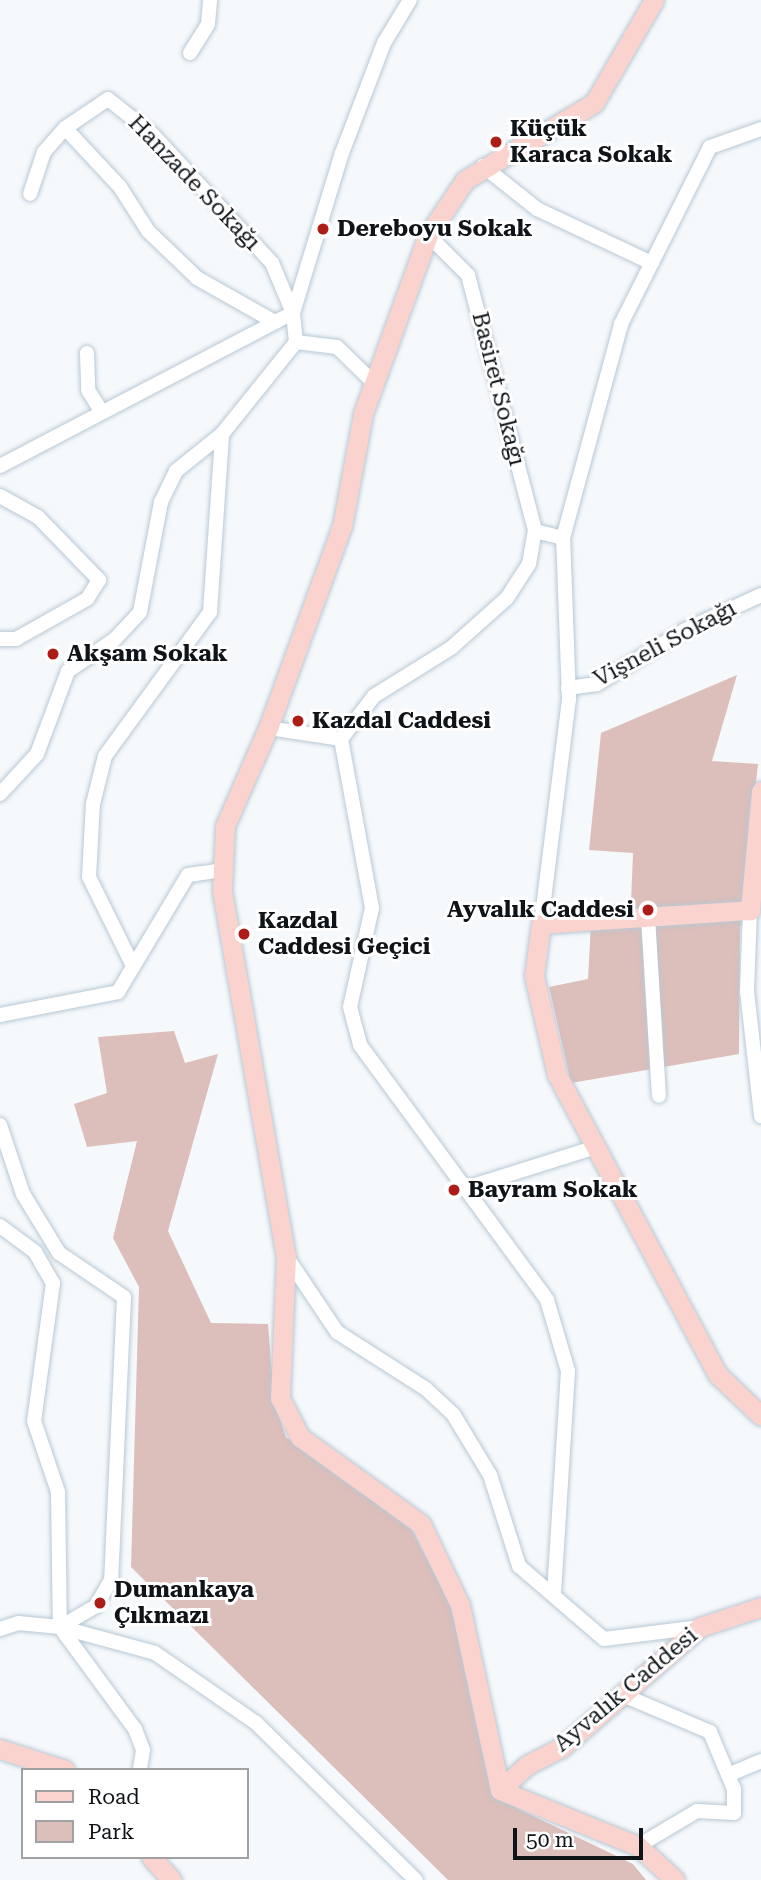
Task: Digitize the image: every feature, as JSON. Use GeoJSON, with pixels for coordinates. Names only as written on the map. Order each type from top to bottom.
{"type":"FeatureCollection","features":[{"type":"Feature","properties":{"kind":"street"},"geometry":{"type":"LineString","coordinates":[[190,53],[208,24],[210,0]]}},
{"type":"Feature","properties":{"kind":"street"},"geometry":{"type":"LineString","coordinates":[[0,794],[37,754],[68,671],[115,639],[140,612],[161,502],[176,471],[222,433],[296,342],[293,313],[347,141],[384,43],[410,0]]}},
{"type":"Feature","properties":{"kind":"street"},"geometry":{"type":"LineString","coordinates":[[649,3],[594,103],[483,166],[465,180],[428,235],[374,383],[342,526],[268,728],[225,826],[223,870],[286,1256],[280,1398],[300,1437],[421,1524],[460,1605],[500,1790],[638,1846],[675,1880]]}},
{"type":"Feature","properties":{"kind":"street","name":"Hanzade Sokağı"},"geometry":{"type":"LineString","coordinates":[[30,194],[44,152],[65,128],[108,99],[152,134],[272,263],[293,313]]}},
{"type":"Feature","properties":{"kind":"street"},"geometry":{"type":"LineString","coordinates":[[65,128],[120,187],[148,231],[197,278],[273,321]]}},
{"type":"Feature","properties":{"kind":"street"},"geometry":{"type":"LineString","coordinates":[[761,129],[749,128],[710,148],[621,324],[563,538],[568,688],[534,976],[557,1075],[718,1375],[761,1416]]}},
{"type":"Feature","properties":{"kind":"street"},"geometry":{"type":"LineString","coordinates":[[483,166],[537,209],[652,263]]}},
{"type":"Feature","properties":{"kind":"street","name":"Basiret Sokağı"},"geometry":{"type":"LineString","coordinates":[[428,235],[468,275],[535,531]]}},
{"type":"Feature","properties":{"kind":"street"},"geometry":{"type":"LineString","coordinates":[[0,466],[273,321],[293,313]]}},
{"type":"Feature","properties":{"kind":"street"},"geometry":{"type":"LineString","coordinates":[[296,342],[337,347],[374,383]]}},
{"type":"Feature","properties":{"kind":"street"},"geometry":{"type":"LineString","coordinates":[[86,353],[88,390],[101,411]]}},
{"type":"Feature","properties":{"kind":"street"},"geometry":{"type":"LineString","coordinates":[[133,966],[89,877],[93,804],[105,756],[210,611],[222,433]]}},
{"type":"Feature","properties":{"kind":"street"},"geometry":{"type":"LineString","coordinates":[[0,496],[37,517],[99,580],[87,599],[16,639],[0,639]]}},
{"type":"Feature","properties":{"kind":"street"},"geometry":{"type":"LineString","coordinates":[[554,1595],[568,1371],[547,1300],[360,1045],[350,1007],[372,908],[341,738],[374,696],[451,648],[507,598],[529,564],[535,531],[563,538]]}},
{"type":"Feature","properties":{"kind":"street","name":"Vişneli Sokağı"},"geometry":{"type":"LineString","coordinates":[[568,688],[597,684],[685,630],[761,595]]}},
{"type":"Feature","properties":{"kind":"street"},"geometry":{"type":"LineString","coordinates":[[268,728],[341,738]]}},
{"type":"Feature","properties":{"kind":"street"},"geometry":{"type":"LineString","coordinates":[[761,791],[750,910],[747,991],[761,1116]]}},
{"type":"Feature","properties":{"kind":"street"},"geometry":{"type":"LineString","coordinates":[[0,1015],[118,992],[188,875],[223,870]]}},
{"type":"Feature","properties":{"kind":"street"},"geometry":{"type":"LineString","coordinates":[[541,924],[750,910]]}},
{"type":"Feature","properties":{"kind":"street"},"geometry":{"type":"LineString","coordinates":[[648,917],[659,1096]]}},
{"type":"Feature","properties":{"kind":"street"},"geometry":{"type":"LineString","coordinates":[[0,1125],[23,1194],[59,1253],[124,1297],[126,1329],[111,1580],[96,1606],[60,1627]]}},
{"type":"Feature","properties":{"kind":"street"},"geometry":{"type":"LineString","coordinates":[[466,1188],[596,1147]]}},
{"type":"Feature","properties":{"kind":"street"},"geometry":{"type":"LineString","coordinates":[[0,1226],[35,1252],[53,1283],[34,1420],[58,1492],[60,1627],[135,1729],[143,1750],[140,1768]]}},
{"type":"Feature","properties":{"kind":"street"},"geometry":{"type":"LineString","coordinates":[[35,1252],[52,1240]]}},
{"type":"Feature","properties":{"kind":"street"},"geometry":{"type":"LineString","coordinates":[[286,1256],[337,1332],[426,1389],[453,1414],[490,1475],[519,1566],[604,1639],[700,1627]]}},
{"type":"Feature","properties":{"kind":"street","name":"Ayvalık Caddesi"},"geometry":{"type":"LineString","coordinates":[[500,1790],[623,1695],[700,1627],[761,1607]]}},
{"type":"Feature","properties":{"kind":"street"},"geometry":{"type":"LineString","coordinates":[[0,1629],[18,1623],[60,1627],[155,1653],[256,1723],[416,1880]]}},
{"type":"Feature","properties":{"kind":"street"},"geometry":{"type":"LineString","coordinates":[[623,1695],[710,1732],[728,1775],[734,1813],[697,1811],[638,1846]]}},
{"type":"Feature","properties":{"kind":"street"},"geometry":{"type":"LineString","coordinates":[[0,1749],[59,1768]]}},
{"type":"Feature","properties":{"kind":"street"},"geometry":{"type":"LineString","coordinates":[[728,1775],[761,1761]]}},
{"type":"Feature","properties":{"kind":"street"},"geometry":{"type":"LineString","coordinates":[[153,1859],[172,1880]]}},
{"type":"Feature","properties":{"kind":"green space"},"geometry":{"type":"Polygon","coordinates":[[[737,675],[712,761],[758,764],[740,929],[739,1054],[571,1083],[549,987],[588,979],[592,905],[631,903],[633,853],[589,850],[601,733],[737,675]]]}},
{"type":"Feature","properties":{"kind":"green space"},"geometry":{"type":"Polygon","coordinates":[[[174,1031],[185,1063],[218,1054],[168,1231],[211,1323],[268,1324],[274,1402],[286,1437],[412,1530],[452,1608],[494,1797],[633,1864],[646,1880],[448,1880],[131,1567],[139,1287],[113,1238],[137,1141],[87,1147],[74,1104],[107,1093],[98,1037],[174,1031]]]}},
{"type":"Feature","properties":{"kind":"place","name":"Küçük Karaca Sokak"},"geometry":{"type":"Point","coordinates":[496,142]}},
{"type":"Feature","properties":{"kind":"place","name":"Dereboyu Sokak"},"geometry":{"type":"Point","coordinates":[323,229]}},
{"type":"Feature","properties":{"kind":"place","name":"Akşam Sokak"},"geometry":{"type":"Point","coordinates":[53,654]}},
{"type":"Feature","properties":{"kind":"place","name":"Kazdal Caddesi"},"geometry":{"type":"Point","coordinates":[298,721]}},
{"type":"Feature","properties":{"kind":"place","name":"Ayvalık Caddesi"},"geometry":{"type":"Point","coordinates":[648,910]}},
{"type":"Feature","properties":{"kind":"place","name":"Kazdal Caddesi Geçici"},"geometry":{"type":"Point","coordinates":[244,934]}},
{"type":"Feature","properties":{"kind":"place","name":"Bayram Sokak"},"geometry":{"type":"Point","coordinates":[454,1190]}},
{"type":"Feature","properties":{"kind":"place","name":"Dumankaya Çıkmazı"},"geometry":{"type":"Point","coordinates":[100,1603]}}]}
